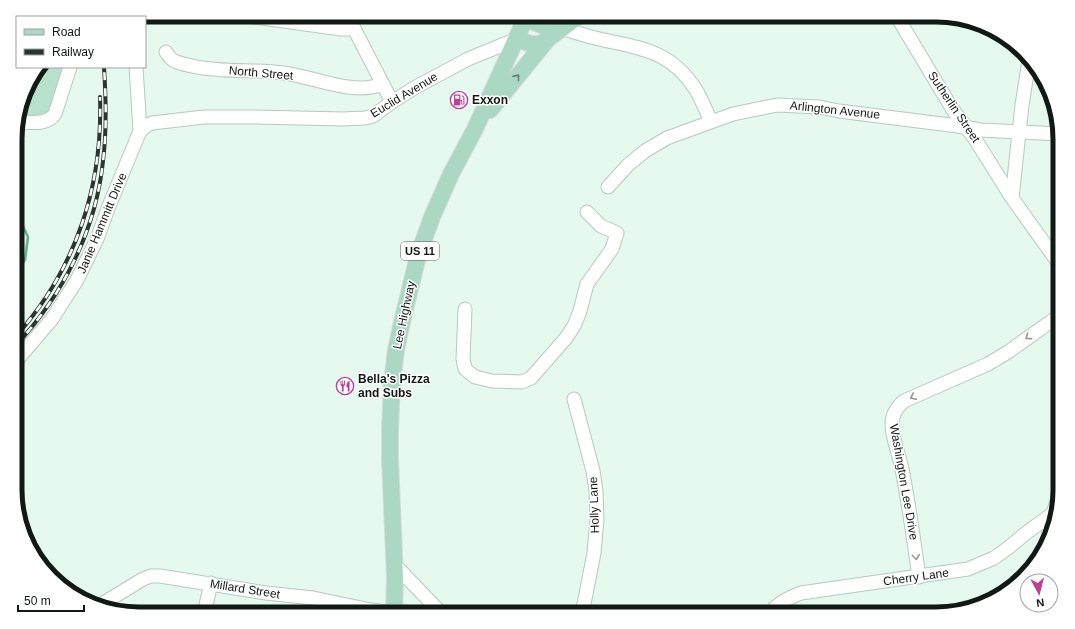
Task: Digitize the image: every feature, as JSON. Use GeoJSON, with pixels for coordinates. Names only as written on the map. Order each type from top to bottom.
{"type":"FeatureCollection","features":[{"type":"Feature","properties":{"kind":"main road","name":"Lee Highway"},"geometry":{"type":"LineString","coordinates":[[394,607],[390,438],[392,384],[396,350],[408,294],[418,256],[432,217],[451,174],[475,129],[524,22]]}},
{"type":"Feature","properties":{"kind":"main road"},"geometry":{"type":"LineString","coordinates":[[536,22],[549,28],[562,28]]}},
{"type":"Feature","properties":{"kind":"main road"},"geometry":{"type":"LineString","coordinates":[[475,129],[548,40],[570,22]]}},
{"type":"Feature","properties":{"kind":"main road"},"geometry":{"type":"LineString","coordinates":[[517,39],[531,44],[541,44],[548,40]]}},
{"type":"Feature","properties":{"kind":"street"},"geometry":{"type":"LineString","coordinates":[[290,22],[354,30]]}},
{"type":"Feature","properties":{"kind":"street"},"geometry":{"type":"LineString","coordinates":[[350,22],[392,102]]}},
{"type":"Feature","properties":{"kind":"street","name":"Sutherlin Street"},"geometry":{"type":"LineString","coordinates":[[900,22],[953,110],[975,139],[1012,198],[1053,255]]}},
{"type":"Feature","properties":{"kind":"street"},"geometry":{"type":"LineString","coordinates":[[562,28],[591,37],[640,47],[662,56],[677,67],[697,90],[711,121]]}},
{"type":"Feature","properties":{"kind":"street","name":"Euclid Avenue"},"geometry":{"type":"LineString","coordinates":[[140,131],[146,126],[152,124],[204,117],[343,120],[365,118],[380,112],[392,102],[428,80],[468,59],[517,39]]}},
{"type":"Feature","properties":{"kind":"street","name":"North Street"},"geometry":{"type":"LineString","coordinates":[[166,52],[171,59],[177,62],[205,68],[284,73],[341,86],[373,88],[383,84]]}},
{"type":"Feature","properties":{"kind":"street"},"geometry":{"type":"LineString","coordinates":[[1012,198],[1028,67]]}},
{"type":"Feature","properties":{"kind":"street"},"geometry":{"type":"LineString","coordinates":[[23,122],[41,122],[52,118],[55,114],[70,68]]}},
{"type":"Feature","properties":{"kind":"street","name":"Janie Hammitt Drive"},"geometry":{"type":"LineString","coordinates":[[22,354],[52,319],[87,263],[140,131],[136,68]]}},
{"type":"Feature","properties":{"kind":"street","name":"Arlington Avenue"},"geometry":{"type":"LineString","coordinates":[[608,186],[628,165],[650,147],[667,138],[711,121],[752,109],[777,105],[819,107],[981,130],[1053,134]]}},
{"type":"Feature","properties":{"kind":"street"},"geometry":{"type":"LineString","coordinates":[[465,309],[463,359],[465,369],[475,377],[492,381],[522,382],[531,378],[562,343],[574,326],[580,311],[587,284],[614,246],[617,233],[601,226],[587,212]]}},
{"type":"Feature","properties":{"kind":"street","name":"Washington Lee Drive"},"geometry":{"type":"LineString","coordinates":[[919,577],[902,468],[892,426],[893,416],[896,410],[904,401],[974,370],[1001,356],[1053,319]]}},
{"type":"Feature","properties":{"kind":"street","name":"Holly Lane"},"geometry":{"type":"LineString","coordinates":[[574,398],[593,471],[596,491],[597,518],[594,553],[583,607]]}},
{"type":"Feature","properties":{"kind":"street","name":"Cherry Lane"},"geometry":{"type":"LineString","coordinates":[[776,607],[788,598],[801,593],[962,571],[983,564],[1008,548],[1050,515]]}},
{"type":"Feature","properties":{"kind":"street"},"geometry":{"type":"LineString","coordinates":[[394,564],[435,607]]}},
{"type":"Feature","properties":{"kind":"street","name":"Millard Street"},"geometry":{"type":"LineString","coordinates":[[106,602],[143,579],[151,576],[160,576],[266,593],[313,598],[356,607]]}},
{"type":"Feature","properties":{"kind":"street"},"geometry":{"type":"LineString","coordinates":[[206,607],[211,583]]}},
{"type":"Feature","properties":{"kind":"green space"},"geometry":{"type":"Polygon","coordinates":[[[46,68],[64,68],[48,117],[24,117],[34,87],[46,68]]]}},
{"type":"Feature","properties":{"kind":"waterway"},"geometry":{"type":"LineString","coordinates":[[22,224],[28,237],[25,260],[22,264]]}},
{"type":"Feature","properties":{"kind":"railway"},"geometry":{"type":"LineString","coordinates":[[22,338],[33,326],[62,283],[85,236],[93,212],[99,187],[105,138],[106,114],[104,68]]}},
{"type":"Feature","properties":{"kind":"railway"},"geometry":{"type":"LineString","coordinates":[[22,329],[37,310],[55,283],[70,254],[82,225],[91,194],[97,162],[100,130],[100,97]]}},
{"type":"Feature","properties":{"kind":"place","name":"Exxon"},"geometry":{"type":"Point","coordinates":[459,100]}},
{"type":"Feature","properties":{"kind":"place","name":"Bella's Pizza and Subs"},"geometry":{"type":"Point","coordinates":[345,386]}}]}
